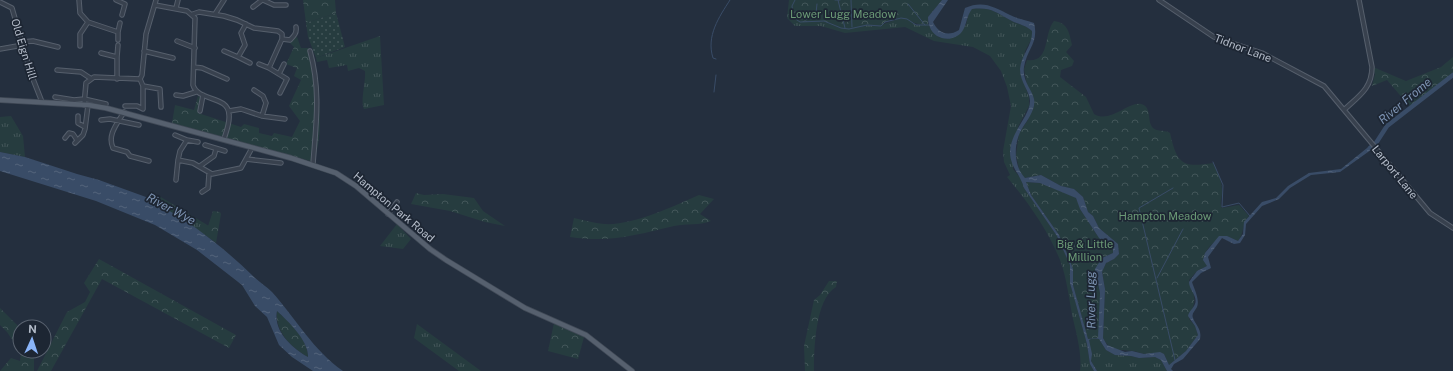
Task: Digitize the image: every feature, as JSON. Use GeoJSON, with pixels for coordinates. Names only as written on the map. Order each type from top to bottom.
{"type":"FeatureCollection","features":[{"type":"Feature","properties":{"kind":"main road","name":"Hampton Park Road"},"geometry":{"type":"LineString","coordinates":[[0,100],[86,105],[124,112],[313,164],[344,177],[430,249],[452,264],[525,308],[586,335],[632,371]]}},
{"type":"Feature","properties":{"kind":"street"},"geometry":{"type":"LineString","coordinates":[[79,0],[80,13],[88,22],[118,32]]}},
{"type":"Feature","properties":{"kind":"street"},"geometry":{"type":"LineString","coordinates":[[116,0],[125,4],[122,15]]}},
{"type":"Feature","properties":{"kind":"street"},"geometry":{"type":"LineString","coordinates":[[125,106],[138,106],[143,109],[143,86],[140,79],[142,75],[148,26],[156,0]]}},
{"type":"Feature","properties":{"kind":"street"},"geometry":{"type":"LineString","coordinates":[[176,8],[178,0]]}},
{"type":"Feature","properties":{"kind":"street"},"geometry":{"type":"LineString","coordinates":[[215,14],[224,0]]}},
{"type":"Feature","properties":{"kind":"street"},"geometry":{"type":"LineString","coordinates":[[253,6],[262,0],[274,5],[286,5]]}},
{"type":"Feature","properties":{"kind":"street","name":"Tidnor Lane"},"geometry":{"type":"LineString","coordinates":[[1159,0],[1214,37],[1262,53],[1316,81],[1329,91],[1344,109]]}},
{"type":"Feature","properties":{"kind":"street"},"geometry":{"type":"LineString","coordinates":[[1344,109],[1366,89],[1372,76],[1359,0]]}},
{"type":"Feature","properties":{"kind":"street","name":"Old Eign Hill"},"geometry":{"type":"LineString","coordinates":[[0,2],[12,6],[31,74],[42,102]]}},
{"type":"Feature","properties":{"kind":"street"},"geometry":{"type":"LineString","coordinates":[[155,5],[176,8],[193,14],[215,14],[234,19],[259,30],[278,31],[282,34],[282,39],[269,68]]}},
{"type":"Feature","properties":{"kind":"street"},"geometry":{"type":"LineString","coordinates":[[195,18],[205,13]]}},
{"type":"Feature","properties":{"kind":"street"},"geometry":{"type":"LineString","coordinates":[[193,14],[195,18],[195,48],[192,85],[196,92],[221,102],[229,111],[230,116],[224,139]]}},
{"type":"Feature","properties":{"kind":"street"},"geometry":{"type":"LineString","coordinates":[[80,46],[80,34],[88,22]]}},
{"type":"Feature","properties":{"kind":"street"},"geometry":{"type":"LineString","coordinates":[[118,40],[120,23]]}},
{"type":"Feature","properties":{"kind":"street"},"geometry":{"type":"LineString","coordinates":[[238,58],[245,45],[242,33],[246,24]]}},
{"type":"Feature","properties":{"kind":"street"},"geometry":{"type":"LineString","coordinates":[[282,39],[290,40],[297,30],[296,26]]}},
{"type":"Feature","properties":{"kind":"street"},"geometry":{"type":"LineString","coordinates":[[0,49],[33,41],[55,49]]}},
{"type":"Feature","properties":{"kind":"street"},"geometry":{"type":"LineString","coordinates":[[177,41],[195,48]]}},
{"type":"Feature","properties":{"kind":"street"},"geometry":{"type":"LineString","coordinates":[[117,79],[118,45]]}},
{"type":"Feature","properties":{"kind":"street"},"geometry":{"type":"LineString","coordinates":[[144,51],[173,58]]}},
{"type":"Feature","properties":{"kind":"street"},"geometry":{"type":"LineString","coordinates":[[224,51],[250,63]]}},
{"type":"Feature","properties":{"kind":"street"},"geometry":{"type":"LineString","coordinates":[[310,51],[317,95],[318,120],[313,164]]}},
{"type":"Feature","properties":{"kind":"street"},"geometry":{"type":"LineString","coordinates":[[101,54],[117,57]]}},
{"type":"Feature","properties":{"kind":"street"},"geometry":{"type":"LineString","coordinates":[[259,64],[288,79],[280,93]]}},
{"type":"Feature","properties":{"kind":"street"},"geometry":{"type":"LineString","coordinates":[[279,74],[284,64]]}},
{"type":"Feature","properties":{"kind":"street"},"geometry":{"type":"LineString","coordinates":[[194,66],[227,79]]}},
{"type":"Feature","properties":{"kind":"street"},"geometry":{"type":"LineString","coordinates":[[57,70],[81,72],[90,78],[100,76],[117,79],[140,79]]}},
{"type":"Feature","properties":{"kind":"street"},"geometry":{"type":"LineString","coordinates":[[65,138],[69,133],[73,134],[76,141],[83,135],[86,105],[84,99],[86,84],[90,78]]}},
{"type":"Feature","properties":{"kind":"street"},"geometry":{"type":"LineString","coordinates":[[143,86],[160,89],[161,106]]}},
{"type":"Feature","properties":{"kind":"street"},"geometry":{"type":"LineString","coordinates":[[254,90],[263,96],[266,103],[262,116]]}},
{"type":"Feature","properties":{"kind":"street"},"geometry":{"type":"LineString","coordinates":[[176,95],[183,96],[196,92]]}},
{"type":"Feature","properties":{"kind":"street"},"geometry":{"type":"LineString","coordinates":[[200,110],[203,95]]}},
{"type":"Feature","properties":{"kind":"street"},"geometry":{"type":"LineString","coordinates":[[55,97],[74,100],[84,99],[106,104]]}},
{"type":"Feature","properties":{"kind":"street"},"geometry":{"type":"LineString","coordinates":[[229,111],[241,109],[262,116],[285,119]]}},
{"type":"Feature","properties":{"kind":"street","name":"Larport Lane"},"geometry":{"type":"LineString","coordinates":[[1344,109],[1430,213],[1453,228]]}},
{"type":"Feature","properties":{"kind":"street"},"geometry":{"type":"LineString","coordinates":[[124,112],[110,138],[113,148],[127,152],[130,156],[149,161]]}},
{"type":"Feature","properties":{"kind":"street"},"geometry":{"type":"LineString","coordinates":[[78,116],[78,124],[85,127]]}},
{"type":"Feature","properties":{"kind":"street"},"geometry":{"type":"LineString","coordinates":[[101,120],[119,120],[139,125]]}},
{"type":"Feature","properties":{"kind":"street"},"geometry":{"type":"LineString","coordinates":[[175,135],[198,142]]}},
{"type":"Feature","properties":{"kind":"street"},"geometry":{"type":"LineString","coordinates":[[176,180],[180,151],[188,140]]}},
{"type":"Feature","properties":{"kind":"street"},"geometry":{"type":"LineString","coordinates":[[205,145],[225,151]]}},
{"type":"Feature","properties":{"kind":"street"},"geometry":{"type":"LineString","coordinates":[[178,160],[187,161],[200,166],[209,174],[215,174],[225,170],[241,168],[252,148]]}},
{"type":"Feature","properties":{"kind":"street"},"geometry":{"type":"LineString","coordinates":[[200,166],[214,156],[216,149]]}},
{"type":"Feature","properties":{"kind":"street"},"geometry":{"type":"LineString","coordinates":[[246,159],[281,163]]}},
{"type":"Feature","properties":{"kind":"street"},"geometry":{"type":"LineString","coordinates":[[202,192],[208,188],[209,174]]}},
{"type":"Feature","properties":{"kind":"street"},"geometry":{"type":"LineString","coordinates":[[388,214],[395,203],[390,201]]}},
{"type":"Feature","properties":{"kind":"green space"},"geometry":{"type":"Polygon","coordinates":[[[303,0],[335,0],[336,13],[306,23],[303,0]]]}},
{"type":"Feature","properties":{"kind":"green space"},"geometry":{"type":"Polygon","coordinates":[[[789,0],[795,0],[792,6],[805,21],[824,21],[841,28],[849,29],[867,25],[878,26],[901,18],[907,19],[916,25],[928,25],[938,37],[949,39],[966,25],[969,12],[972,9],[988,9],[1027,27],[1032,31],[1033,36],[1025,51],[1021,75],[1029,97],[1029,106],[1018,127],[1013,169],[1022,180],[1024,188],[1057,236],[1070,265],[1070,283],[1087,344],[1090,364],[1094,371],[1080,371],[1079,345],[1060,260],[1036,216],[1007,177],[1010,175],[1004,162],[1003,151],[1011,106],[1007,87],[1001,71],[990,56],[973,47],[934,41],[905,27],[845,33],[821,26],[795,26],[787,18],[789,0]]]}},
{"type":"Feature","properties":{"kind":"green space","name":"Lower Lugg Meadow"},"geometry":{"type":"Polygon","coordinates":[[[795,0],[942,0],[928,17],[928,25],[893,19],[887,21],[881,26],[867,25],[849,29],[841,28],[824,21],[800,22],[791,16],[793,13],[792,6],[795,0]]]}},
{"type":"Feature","properties":{"kind":"green space"},"geometry":{"type":"Polygon","coordinates":[[[336,13],[345,47],[316,58],[308,37],[306,23],[336,13]]]}},
{"type":"Feature","properties":{"kind":"green space","name":"Hampton Meadow"},"geometry":{"type":"Polygon","coordinates":[[[1054,21],[1059,22],[1067,29],[1072,45],[1066,52],[1074,61],[1072,66],[1061,70],[1060,77],[1086,97],[1094,114],[1100,116],[1112,115],[1136,104],[1144,105],[1148,110],[1152,127],[1157,130],[1170,133],[1175,151],[1182,162],[1194,165],[1213,163],[1221,184],[1222,208],[1239,205],[1249,216],[1245,222],[1242,235],[1238,241],[1227,236],[1212,244],[1207,250],[1204,258],[1207,266],[1197,271],[1189,280],[1194,300],[1189,319],[1195,326],[1198,335],[1186,351],[1169,365],[1164,354],[1144,354],[1116,349],[1112,348],[1106,343],[1103,338],[1105,289],[1102,271],[1106,263],[1114,259],[1119,254],[1118,244],[1099,228],[1093,216],[1088,212],[1083,197],[1074,189],[1061,186],[1041,175],[1025,178],[1020,173],[1016,155],[1019,133],[1028,120],[1031,93],[1027,85],[1024,69],[1027,60],[1035,60],[1040,57],[1054,21]]]}},
{"type":"Feature","properties":{"kind":"green space"},"geometry":{"type":"Polygon","coordinates":[[[380,36],[384,105],[364,109],[363,101],[365,71],[359,68],[348,71],[347,65],[329,68],[327,60],[317,62],[316,58],[380,36]]]}},
{"type":"Feature","properties":{"kind":"green space"},"geometry":{"type":"Polygon","coordinates":[[[297,37],[301,48],[310,48],[317,80],[320,128],[314,162],[172,123],[175,105],[194,110],[198,96],[201,98],[198,113],[241,127],[244,124],[259,128],[259,133],[272,136],[274,133],[292,137],[300,121],[289,106],[301,80],[294,76],[297,68],[286,64],[294,47],[286,39],[297,37]]]}},
{"type":"Feature","properties":{"kind":"green space"},"geometry":{"type":"Polygon","coordinates":[[[1453,57],[1453,75],[1411,108],[1387,80],[1372,86],[1375,74],[1373,67],[1406,81],[1441,67],[1453,57]]]}},
{"type":"Feature","properties":{"kind":"green space"},"geometry":{"type":"Polygon","coordinates":[[[11,116],[23,136],[25,157],[0,152],[0,117],[11,116]]]}},
{"type":"Feature","properties":{"kind":"green space","name":"Big & Little Million"},"geometry":{"type":"Polygon","coordinates":[[[1026,182],[1040,183],[1075,197],[1080,209],[1099,238],[1113,248],[1113,253],[1102,258],[1095,274],[1100,293],[1099,338],[1088,339],[1073,285],[1072,267],[1070,261],[1059,235],[1031,195],[1026,182]]]}},
{"type":"Feature","properties":{"kind":"green space"},"geometry":{"type":"Polygon","coordinates":[[[416,193],[424,195],[443,194],[474,198],[483,211],[505,226],[485,222],[450,211],[411,204],[416,193]]]}},
{"type":"Feature","properties":{"kind":"green space"},"geometry":{"type":"Polygon","coordinates":[[[699,195],[714,199],[700,214],[711,221],[679,225],[611,239],[585,239],[570,237],[574,218],[604,224],[627,222],[640,219],[699,195]]]}},
{"type":"Feature","properties":{"kind":"green space"},"geometry":{"type":"Polygon","coordinates":[[[159,196],[209,226],[205,235],[159,205],[157,201],[159,196]]]}},
{"type":"Feature","properties":{"kind":"green space"},"geometry":{"type":"Polygon","coordinates":[[[213,211],[220,212],[221,214],[216,243],[205,235],[213,211]]]}},
{"type":"Feature","properties":{"kind":"green space"},"geometry":{"type":"Polygon","coordinates":[[[397,224],[411,239],[403,249],[380,246],[397,224]]]}},
{"type":"Feature","properties":{"kind":"green space"},"geometry":{"type":"Polygon","coordinates":[[[99,259],[236,335],[229,348],[102,279],[51,371],[37,371],[43,359],[52,359],[52,342],[67,312],[85,302],[90,292],[84,283],[99,259]]]}},
{"type":"Feature","properties":{"kind":"green space"},"geometry":{"type":"Polygon","coordinates":[[[829,281],[837,281],[836,287],[829,293],[820,313],[815,338],[814,371],[805,371],[804,346],[814,300],[820,295],[829,281]]]}},
{"type":"Feature","properties":{"kind":"green space"},"geometry":{"type":"Polygon","coordinates":[[[0,308],[12,320],[12,340],[7,332],[0,325],[0,308]]]}},
{"type":"Feature","properties":{"kind":"green space"},"geometry":{"type":"Polygon","coordinates":[[[277,311],[297,331],[305,344],[308,357],[296,349],[285,338],[279,326],[277,311]]]}},
{"type":"Feature","properties":{"kind":"green space"},"geometry":{"type":"Polygon","coordinates":[[[554,323],[584,337],[578,359],[548,351],[554,323]]]}},
{"type":"Feature","properties":{"kind":"green space"},"geometry":{"type":"Polygon","coordinates":[[[417,324],[481,371],[459,371],[414,338],[417,324]]]}},
{"type":"Feature","properties":{"kind":"green space"},"geometry":{"type":"Polygon","coordinates":[[[1093,338],[1099,339],[1106,350],[1115,355],[1139,358],[1155,357],[1161,360],[1167,371],[1097,371],[1092,363],[1090,352],[1089,340],[1093,338]]]}},
{"type":"Feature","properties":{"kind":"green space"},"geometry":{"type":"Polygon","coordinates":[[[11,358],[20,361],[20,359],[34,359],[34,371],[0,371],[11,358]]]}},
{"type":"Feature","properties":{"kind":"water"},"geometry":{"type":"Polygon","coordinates":[[[942,0],[948,0],[933,22],[938,29],[944,33],[951,33],[959,30],[965,8],[977,5],[993,7],[1016,18],[1034,23],[1035,36],[1025,61],[1024,76],[1033,95],[1034,106],[1017,139],[1016,160],[1018,167],[1025,178],[1041,175],[1061,186],[1074,189],[1083,197],[1088,212],[1093,216],[1099,228],[1118,244],[1119,254],[1114,259],[1106,263],[1102,272],[1105,289],[1103,338],[1107,345],[1125,352],[1132,351],[1144,354],[1160,352],[1164,354],[1169,365],[1186,351],[1198,335],[1195,326],[1188,316],[1196,301],[1189,282],[1197,271],[1207,266],[1203,260],[1205,253],[1219,236],[1227,236],[1238,241],[1243,234],[1244,222],[1262,202],[1276,198],[1288,186],[1309,173],[1341,169],[1372,144],[1375,147],[1340,172],[1311,175],[1290,188],[1279,199],[1262,206],[1246,224],[1245,235],[1240,243],[1234,244],[1222,238],[1208,257],[1211,268],[1201,273],[1192,282],[1198,301],[1193,317],[1199,330],[1200,339],[1183,359],[1174,364],[1171,369],[1173,371],[1167,371],[1161,360],[1155,357],[1139,358],[1115,355],[1106,350],[1099,339],[1095,338],[1098,338],[1100,293],[1095,269],[1102,258],[1113,253],[1113,248],[1099,238],[1080,209],[1076,198],[1040,183],[1026,182],[1031,195],[1059,235],[1073,269],[1073,285],[1088,339],[1092,339],[1089,340],[1092,354],[1091,361],[1097,371],[1094,371],[1090,364],[1087,344],[1070,283],[1070,265],[1057,236],[1024,188],[1010,157],[1011,144],[1029,107],[1030,98],[1020,74],[1020,69],[1022,59],[1031,41],[1032,31],[1027,27],[988,9],[972,9],[961,33],[950,39],[946,39],[937,36],[931,30],[928,17],[942,0]]]}},
{"type":"Feature","properties":{"kind":"water"},"geometry":{"type":"Polygon","coordinates":[[[0,152],[25,157],[99,180],[157,201],[159,205],[185,220],[209,238],[270,290],[323,354],[343,371],[313,371],[292,357],[279,345],[267,317],[255,306],[242,285],[197,250],[155,225],[96,201],[0,171],[0,152]],[[277,311],[278,325],[285,338],[296,349],[308,357],[302,338],[277,311]]]}},
{"type":"Feature","properties":{"kind":"waterway"},"geometry":{"type":"LineString","coordinates":[[716,59],[713,58],[711,50],[712,34],[718,20],[730,0]]}},
{"type":"Feature","properties":{"kind":"waterway"},"geometry":{"type":"LineString","coordinates":[[795,0],[792,6],[793,13],[791,16],[800,22],[824,21],[841,28],[849,29],[867,25],[881,26],[885,22],[901,18],[907,19],[916,25],[929,25]]}},
{"type":"Feature","properties":{"kind":"waterway"},"geometry":{"type":"LineString","coordinates":[[835,0],[840,0]]}},
{"type":"Feature","properties":{"kind":"waterway"},"geometry":{"type":"LineString","coordinates":[[838,0],[845,28]]}},
{"type":"Feature","properties":{"kind":"waterway"},"geometry":{"type":"LineString","coordinates":[[851,0],[852,27]]}},
{"type":"Feature","properties":{"kind":"waterway"},"geometry":{"type":"LineString","coordinates":[[806,20],[816,13],[817,4]]}},
{"type":"Feature","properties":{"kind":"waterway"},"geometry":{"type":"LineString","coordinates":[[908,4],[925,25]]}},
{"type":"Feature","properties":{"kind":"waterway"},"geometry":{"type":"LineString","coordinates":[[714,92],[716,75]]}},
{"type":"Feature","properties":{"kind":"waterway","name":"River Frome"},"geometry":{"type":"LineString","coordinates":[[1370,148],[1376,143],[1387,126],[1453,75]]}},
{"type":"Feature","properties":{"kind":"waterway"},"geometry":{"type":"LineString","coordinates":[[1213,162],[1223,185],[1222,207],[1239,203],[1250,216]]}},
{"type":"Feature","properties":{"kind":"waterway"},"geometry":{"type":"LineString","coordinates":[[1173,188],[1139,208],[1175,360]]}},
{"type":"Feature","properties":{"kind":"waterway"},"geometry":{"type":"LineString","coordinates":[[1157,278],[1183,229]]}},
{"type":"Feature","properties":{"kind":"water label","name":"River Wye"},"geometry":{"type":"Point","coordinates":[171,209]}},
{"type":"Feature","properties":{"kind":"water label","name":"River Lugg"},"geometry":{"type":"Point","coordinates":[1091,300]}}]}
